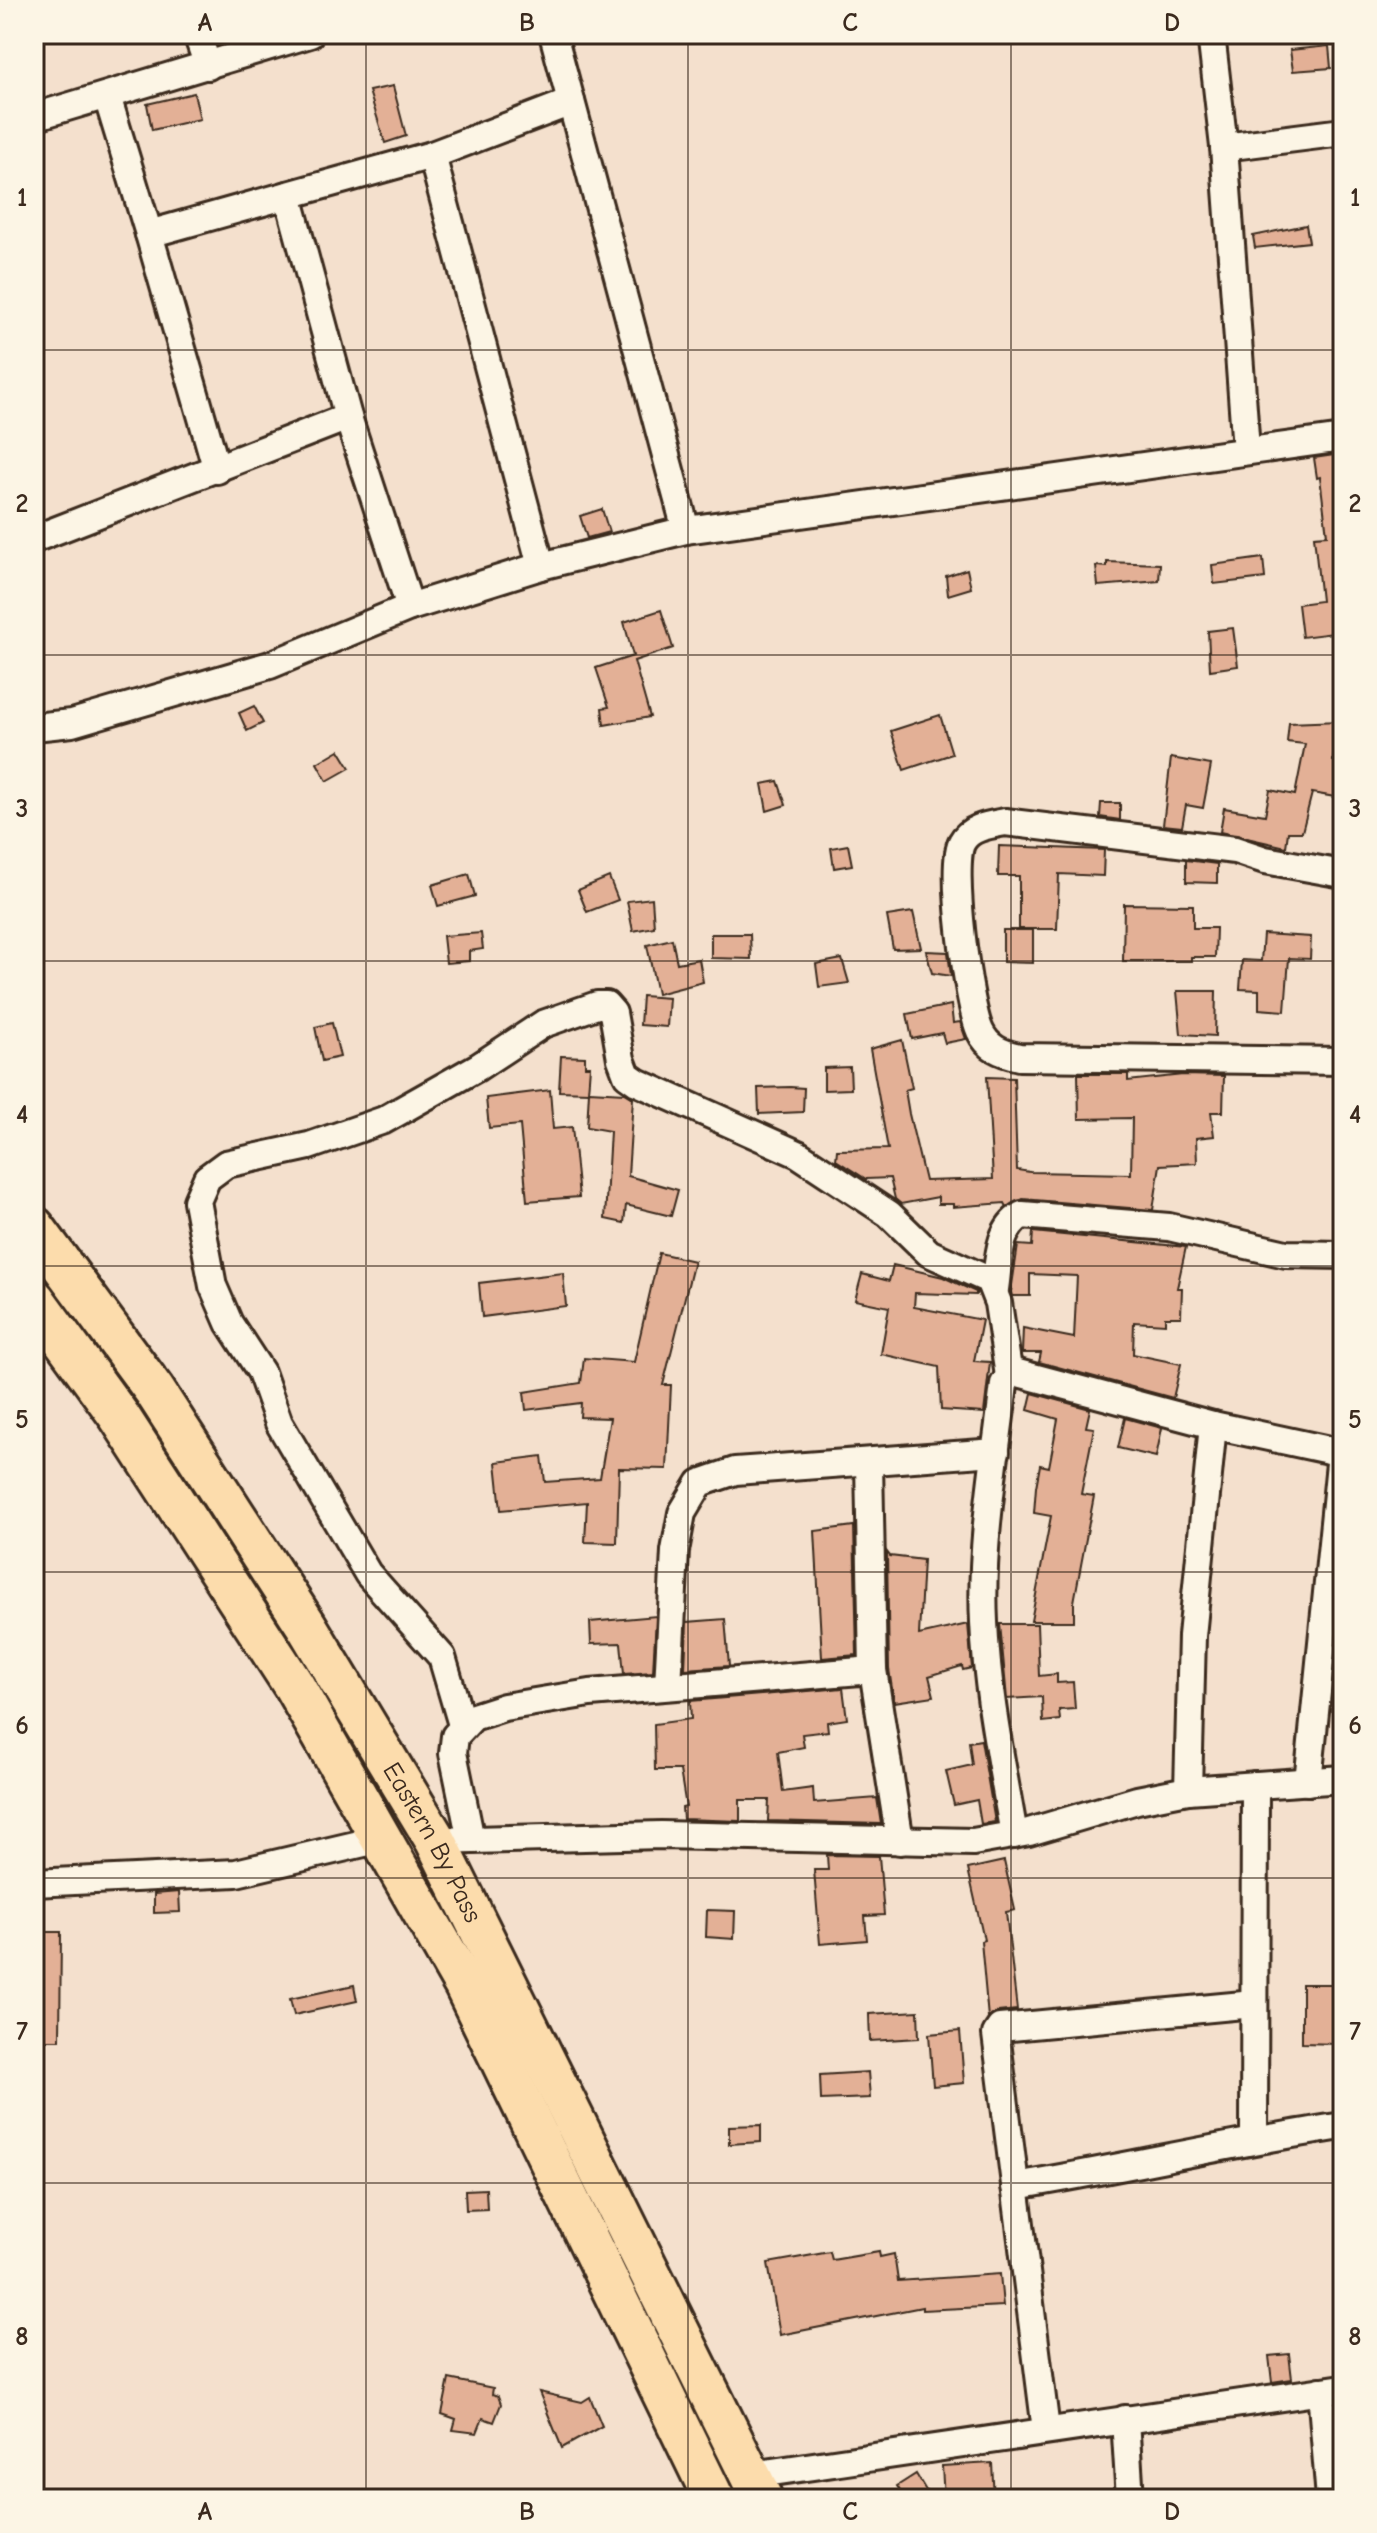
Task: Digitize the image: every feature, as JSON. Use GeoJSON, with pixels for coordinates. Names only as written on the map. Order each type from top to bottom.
{"type":"FeatureCollection","features":[{"type":"Feature","properties":{"kind":"main road","name":"Eastern By Pass"},"geometry":{"type":"LineString","coordinates":[[34,1227],[154,1390],[306,1625],[453,1841],[757,2487]]}},
{"type":"Feature","properties":{"kind":"main road","name":"Eastern By Pass"},"geometry":{"type":"LineString","coordinates":[[34,1299],[119,1416],[294,1686],[464,1984],[714,2499]]}},
{"type":"Feature","properties":{"kind":"street"},"geometry":{"type":"LineString","coordinates":[[197,34],[208,66]]}},
{"type":"Feature","properties":{"kind":"street"},"geometry":{"type":"LineString","coordinates":[[34,117],[310,34]]}},
{"type":"Feature","properties":{"kind":"street"},"geometry":{"type":"LineString","coordinates":[[553,34],[686,530]]}},
{"type":"Feature","properties":{"kind":"street"},"geometry":{"type":"LineString","coordinates":[[1211,34],[1224,147],[1246,450]]}},
{"type":"Feature","properties":{"kind":"street"},"geometry":{"type":"LineString","coordinates":[[107,96],[217,470]]}},
{"type":"Feature","properties":{"kind":"street"},"geometry":{"type":"LineString","coordinates":[[149,234],[432,155],[571,102]]}},
{"type":"Feature","properties":{"kind":"street"},"geometry":{"type":"LineString","coordinates":[[1224,147],[1343,132]]}},
{"type":"Feature","properties":{"kind":"street"},"geometry":{"type":"LineString","coordinates":[[432,155],[541,566]]}},
{"type":"Feature","properties":{"kind":"street"},"geometry":{"type":"LineString","coordinates":[[288,195],[348,417],[410,607]]}},
{"type":"Feature","properties":{"kind":"street"},"geometry":{"type":"LineString","coordinates":[[34,539],[348,417]]}},
{"type":"Feature","properties":{"kind":"street"},"geometry":{"type":"LineString","coordinates":[[34,727],[72,723],[270,665],[410,607],[541,566],[686,530],[1343,438]]}},
{"type":"Feature","properties":{"kind":"street"},"geometry":{"type":"LineString","coordinates":[[1343,874],[1265,860],[1235,850],[1005,822],[980,826],[963,839],[955,861],[969,984],[980,1031],[996,1051],[1019,1057],[1343,1061]]}},
{"type":"Feature","properties":{"kind":"street"},"geometry":{"type":"LineString","coordinates":[[462,1725],[442,1657],[368,1574],[351,1550],[279,1423],[261,1372],[229,1323],[213,1286],[199,1222],[197,1201],[207,1178],[226,1164],[309,1146],[384,1120],[543,1024],[597,1005],[606,1005],[613,1013],[627,1075],[798,1154],[889,1214],[929,1253],[989,1280],[995,1289]]}},
{"type":"Feature","properties":{"kind":"street"},"geometry":{"type":"LineString","coordinates":[[1009,1376],[995,1289],[1003,1235],[1012,1220],[1022,1215],[1169,1227],[1286,1254],[1343,1255]]}},
{"type":"Feature","properties":{"kind":"street"},"geometry":{"type":"LineString","coordinates":[[1014,1835],[987,1675],[983,1619],[985,1562],[1004,1384],[1009,1376],[1018,1373],[1213,1425],[1342,1453],[1308,1782]]}},
{"type":"Feature","properties":{"kind":"street"},"geometry":{"type":"LineString","coordinates":[[1188,1790],[1192,1636],[1213,1425]]}},
{"type":"Feature","properties":{"kind":"street"},"geometry":{"type":"LineString","coordinates":[[668,1686],[675,1551],[682,1513],[700,1483],[735,1471],[996,1452]]}},
{"type":"Feature","properties":{"kind":"street"},"geometry":{"type":"LineString","coordinates":[[869,1463],[873,1670],[900,1841]]}},
{"type":"Feature","properties":{"kind":"street"},"geometry":{"type":"LineString","coordinates":[[873,1670],[590,1693],[504,1707],[473,1717],[462,1725],[455,1736],[453,1841],[661,1835],[973,1842],[1014,1835],[1137,1800],[1188,1790],[1343,1779]]}},
{"type":"Feature","properties":{"kind":"street"},"geometry":{"type":"LineString","coordinates":[[1254,2139],[1255,1785]]}},
{"type":"Feature","properties":{"kind":"street"},"geometry":{"type":"LineString","coordinates":[[34,1883],[236,1873],[381,1839]]}},
{"type":"Feature","properties":{"kind":"street"},"geometry":{"type":"LineString","coordinates":[[1046,2430],[998,2030],[1254,2004]]}},
{"type":"Feature","properties":{"kind":"street"},"geometry":{"type":"LineString","coordinates":[[1015,2186],[1114,2170],[1254,2139],[1343,2126]]}},
{"type":"Feature","properties":{"kind":"street"},"geometry":{"type":"LineString","coordinates":[[757,2487],[1046,2430],[1332,2390],[1330,2499]]}},
{"type":"Feature","properties":{"kind":"street"},"geometry":{"type":"LineString","coordinates":[[1125,2419],[1130,2499]]}},
{"type":"Feature","properties":{"kind":"building"},"geometry":{"type":"Polygon","coordinates":[[[1329,46],[1331,68],[1293,71],[1290,50],[1329,46]]]}},
{"type":"Feature","properties":{"kind":"building"},"geometry":{"type":"Polygon","coordinates":[[[393,86],[406,136],[385,143],[369,91],[393,86]]]}},
{"type":"Feature","properties":{"kind":"building"},"geometry":{"type":"Polygon","coordinates":[[[194,93],[200,119],[152,130],[147,104],[194,93]]]}},
{"type":"Feature","properties":{"kind":"building"},"geometry":{"type":"Polygon","coordinates":[[[1306,225],[1309,242],[1255,248],[1253,236],[1306,225]]]}},
{"type":"Feature","properties":{"kind":"building"},"geometry":{"type":"Polygon","coordinates":[[[1341,454],[1343,572],[1335,573],[1342,632],[1302,637],[1298,604],[1321,601],[1314,536],[1327,535],[1320,477],[1317,478],[1314,458],[1341,454]]]}},
{"type":"Feature","properties":{"kind":"building"},"geometry":{"type":"Polygon","coordinates":[[[602,509],[609,532],[587,538],[580,516],[602,509]]]}},
{"type":"Feature","properties":{"kind":"building"},"geometry":{"type":"Polygon","coordinates":[[[1263,558],[1265,578],[1214,584],[1212,565],[1263,558]]]}},
{"type":"Feature","properties":{"kind":"building"},"geometry":{"type":"Polygon","coordinates":[[[1107,562],[1160,564],[1159,581],[1098,586],[1096,566],[1107,567],[1107,562]]]}},
{"type":"Feature","properties":{"kind":"building"},"geometry":{"type":"Polygon","coordinates":[[[967,569],[971,588],[948,595],[946,576],[967,569]]]}},
{"type":"Feature","properties":{"kind":"building"},"geometry":{"type":"Polygon","coordinates":[[[661,610],[673,648],[634,661],[650,717],[604,725],[602,708],[609,707],[596,668],[633,656],[624,622],[661,610]]]}},
{"type":"Feature","properties":{"kind":"building"},"geometry":{"type":"Polygon","coordinates":[[[1233,628],[1238,666],[1210,670],[1208,631],[1233,628]]]}},
{"type":"Feature","properties":{"kind":"building"},"geometry":{"type":"Polygon","coordinates":[[[254,706],[263,723],[247,731],[239,713],[254,706]]]}},
{"type":"Feature","properties":{"kind":"building"},"geometry":{"type":"Polygon","coordinates":[[[940,715],[952,754],[904,770],[891,731],[940,715]]]}},
{"type":"Feature","properties":{"kind":"building"},"geometry":{"type":"Polygon","coordinates":[[[1339,721],[1333,761],[1341,762],[1335,797],[1312,793],[1302,832],[1288,832],[1286,847],[1220,832],[1224,808],[1265,815],[1270,790],[1295,795],[1305,744],[1287,742],[1289,723],[1339,721]]]}},
{"type":"Feature","properties":{"kind":"building"},"geometry":{"type":"Polygon","coordinates":[[[339,750],[350,768],[327,781],[317,763],[339,750]]]}},
{"type":"Feature","properties":{"kind":"building"},"geometry":{"type":"Polygon","coordinates":[[[1171,758],[1211,765],[1203,808],[1186,805],[1182,827],[1163,825],[1171,758]]]}},
{"type":"Feature","properties":{"kind":"building"},"geometry":{"type":"Polygon","coordinates":[[[778,781],[786,805],[767,811],[762,784],[778,781]]]}},
{"type":"Feature","properties":{"kind":"building"},"geometry":{"type":"Polygon","coordinates":[[[1101,803],[1120,803],[1120,820],[1100,817],[1101,803]]]}},
{"type":"Feature","properties":{"kind":"building"},"geometry":{"type":"Polygon","coordinates":[[[848,845],[852,865],[834,868],[831,848],[848,845]]]}},
{"type":"Feature","properties":{"kind":"building"},"geometry":{"type":"Polygon","coordinates":[[[999,846],[1104,850],[1103,876],[1059,874],[1057,929],[1019,929],[1019,876],[998,876],[999,846]]]}},
{"type":"Feature","properties":{"kind":"building"},"geometry":{"type":"Polygon","coordinates":[[[1186,860],[1217,864],[1217,883],[1186,882],[1186,860]]]}},
{"type":"Feature","properties":{"kind":"building"},"geometry":{"type":"Polygon","coordinates":[[[469,874],[475,896],[438,906],[432,885],[469,874]]]}},
{"type":"Feature","properties":{"kind":"building"},"geometry":{"type":"Polygon","coordinates":[[[609,877],[618,900],[587,912],[578,890],[609,877]]]}},
{"type":"Feature","properties":{"kind":"building"},"geometry":{"type":"Polygon","coordinates":[[[652,898],[654,927],[633,931],[627,901],[652,898]]]}},
{"type":"Feature","properties":{"kind":"building"},"geometry":{"type":"Polygon","coordinates":[[[1124,904],[1193,905],[1193,928],[1216,928],[1215,957],[1191,957],[1191,961],[1123,961],[1124,904]]]}},
{"type":"Feature","properties":{"kind":"building"},"geometry":{"type":"Polygon","coordinates":[[[913,912],[921,948],[893,949],[887,916],[913,912]]]}},
{"type":"Feature","properties":{"kind":"building"},"geometry":{"type":"Polygon","coordinates":[[[1003,930],[1033,930],[1033,963],[1003,962],[1003,930]]]}},
{"type":"Feature","properties":{"kind":"building"},"geometry":{"type":"Polygon","coordinates":[[[481,933],[483,949],[469,951],[469,961],[446,963],[443,936],[481,933]]]}},
{"type":"Feature","properties":{"kind":"building"},"geometry":{"type":"Polygon","coordinates":[[[711,934],[750,934],[751,959],[711,958],[711,934]]]}},
{"type":"Feature","properties":{"kind":"building"},"geometry":{"type":"Polygon","coordinates":[[[1263,934],[1311,937],[1310,959],[1289,958],[1285,1011],[1259,1009],[1259,990],[1240,989],[1242,960],[1261,961],[1263,934]]]}},
{"type":"Feature","properties":{"kind":"building"},"geometry":{"type":"Polygon","coordinates":[[[672,939],[677,963],[699,959],[703,982],[657,994],[647,945],[672,939]]]}},
{"type":"Feature","properties":{"kind":"building"},"geometry":{"type":"Polygon","coordinates":[[[926,951],[948,952],[951,976],[932,973],[926,951]]]}},
{"type":"Feature","properties":{"kind":"building"},"geometry":{"type":"Polygon","coordinates":[[[842,959],[849,983],[819,987],[816,964],[842,959]]]}},
{"type":"Feature","properties":{"kind":"building"},"geometry":{"type":"Polygon","coordinates":[[[1177,991],[1216,991],[1215,1036],[1181,1034],[1177,991]]]}},
{"type":"Feature","properties":{"kind":"building"},"geometry":{"type":"Polygon","coordinates":[[[642,996],[669,998],[667,1027],[640,1025],[642,996]]]}},
{"type":"Feature","properties":{"kind":"building"},"geometry":{"type":"Polygon","coordinates":[[[951,1005],[953,1023],[960,1022],[966,1039],[945,1043],[942,1033],[912,1039],[907,1014],[951,1005]]]}},
{"type":"Feature","properties":{"kind":"building"},"geometry":{"type":"Polygon","coordinates":[[[332,1023],[340,1057],[322,1061],[315,1027],[332,1023]]]}},
{"type":"Feature","properties":{"kind":"building"},"geometry":{"type":"Polygon","coordinates":[[[902,1040],[912,1088],[905,1090],[925,1181],[993,1179],[987,1077],[1014,1078],[1017,1170],[1030,1172],[1131,1174],[1132,1118],[1079,1119],[1078,1074],[1128,1074],[1128,1081],[1183,1075],[1224,1076],[1223,1112],[1211,1112],[1214,1136],[1196,1138],[1197,1163],[1160,1165],[1153,1210],[1023,1199],[1007,1207],[1005,1203],[953,1207],[953,1204],[938,1204],[938,1197],[901,1204],[895,1199],[890,1178],[866,1179],[836,1160],[837,1150],[888,1149],[870,1049],[902,1040]]]}},
{"type":"Feature","properties":{"kind":"building"},"geometry":{"type":"Polygon","coordinates":[[[561,1056],[585,1057],[585,1066],[590,1066],[588,1092],[559,1091],[561,1056]]]}},
{"type":"Feature","properties":{"kind":"building"},"geometry":{"type":"Polygon","coordinates":[[[850,1067],[851,1089],[824,1090],[824,1068],[850,1067]]]}},
{"type":"Feature","properties":{"kind":"building"},"geometry":{"type":"Polygon","coordinates":[[[758,1088],[804,1088],[803,1112],[759,1114],[758,1088]]]}},
{"type":"Feature","properties":{"kind":"building"},"geometry":{"type":"Polygon","coordinates":[[[550,1090],[553,1129],[572,1127],[579,1197],[527,1201],[520,1125],[489,1128],[486,1098],[550,1090]]]}},
{"type":"Feature","properties":{"kind":"building"},"geometry":{"type":"Polygon","coordinates":[[[589,1091],[625,1093],[633,1098],[628,1176],[678,1190],[671,1216],[626,1205],[624,1223],[605,1219],[610,1131],[587,1127],[589,1091]]]}},
{"type":"Feature","properties":{"kind":"building"},"geometry":{"type":"Polygon","coordinates":[[[1033,1232],[1186,1247],[1177,1288],[1182,1288],[1181,1317],[1165,1317],[1165,1324],[1134,1322],[1133,1354],[1181,1364],[1173,1398],[1039,1362],[1041,1353],[1022,1353],[1023,1328],[1074,1338],[1077,1276],[1030,1274],[1030,1296],[1012,1296],[1018,1245],[1032,1246],[1033,1232]]]}},
{"type":"Feature","properties":{"kind":"building"},"geometry":{"type":"Polygon","coordinates":[[[659,1253],[694,1261],[663,1385],[671,1385],[667,1469],[619,1468],[617,1543],[585,1542],[587,1502],[501,1510],[496,1462],[542,1456],[545,1482],[600,1478],[610,1418],[580,1417],[581,1403],[526,1410],[524,1392],[581,1383],[584,1358],[634,1362],[659,1253]]]}},
{"type":"Feature","properties":{"kind":"building"},"geometry":{"type":"Polygon","coordinates":[[[893,1265],[943,1277],[976,1292],[976,1295],[915,1293],[914,1307],[982,1320],[974,1361],[990,1362],[984,1413],[941,1410],[939,1367],[881,1354],[889,1307],[855,1300],[862,1274],[889,1281],[893,1265]]]}},
{"type":"Feature","properties":{"kind":"building"},"geometry":{"type":"Polygon","coordinates":[[[563,1273],[566,1306],[482,1317],[479,1283],[563,1273]]]}},
{"type":"Feature","properties":{"kind":"building"},"geometry":{"type":"Polygon","coordinates":[[[1032,1393],[1090,1409],[1086,1427],[1094,1428],[1081,1494],[1094,1496],[1074,1602],[1074,1621],[1031,1621],[1051,1516],[1034,1513],[1036,1487],[1040,1465],[1049,1467],[1058,1419],[1028,1410],[1032,1393]]]}},
{"type":"Feature","properties":{"kind":"building"},"geometry":{"type":"Polygon","coordinates":[[[1125,1418],[1162,1428],[1156,1457],[1118,1448],[1125,1418]]]}},
{"type":"Feature","properties":{"kind":"building"},"geometry":{"type":"Polygon","coordinates":[[[854,1526],[857,1655],[822,1658],[815,1531],[854,1526]]]}},
{"type":"Feature","properties":{"kind":"building"},"geometry":{"type":"Polygon","coordinates":[[[887,1552],[890,1556],[923,1560],[919,1635],[968,1624],[972,1668],[963,1670],[962,1666],[929,1676],[934,1696],[894,1702],[889,1669],[887,1552]]]}},
{"type":"Feature","properties":{"kind":"building"},"geometry":{"type":"Polygon","coordinates":[[[656,1616],[653,1672],[624,1674],[621,1643],[591,1644],[590,1622],[656,1616]]]}},
{"type":"Feature","properties":{"kind":"building"},"geometry":{"type":"Polygon","coordinates":[[[725,1619],[729,1666],[685,1669],[687,1622],[725,1619]]]}},
{"type":"Feature","properties":{"kind":"building"},"geometry":{"type":"Polygon","coordinates":[[[1000,1624],[1037,1624],[1039,1676],[1057,1674],[1057,1683],[1073,1682],[1075,1709],[1059,1710],[1060,1720],[1043,1722],[1042,1697],[1007,1699],[1000,1624]]]}},
{"type":"Feature","properties":{"kind":"building"},"geometry":{"type":"Polygon","coordinates":[[[843,1688],[847,1719],[827,1722],[828,1731],[802,1734],[804,1747],[778,1752],[783,1792],[813,1788],[814,1803],[877,1798],[881,1824],[768,1821],[769,1800],[740,1800],[740,1821],[683,1819],[682,1808],[686,1807],[680,1770],[655,1770],[654,1724],[691,1719],[690,1701],[843,1688]]]}},
{"type":"Feature","properties":{"kind":"building"},"geometry":{"type":"Polygon","coordinates":[[[981,1740],[995,1822],[981,1824],[977,1800],[954,1805],[946,1771],[972,1765],[969,1742],[981,1740]]]}},
{"type":"Feature","properties":{"kind":"building"},"geometry":{"type":"Polygon","coordinates":[[[827,1855],[879,1856],[884,1915],[865,1916],[867,1940],[820,1944],[814,1870],[828,1870],[827,1855]]]}},
{"type":"Feature","properties":{"kind":"building"},"geometry":{"type":"Polygon","coordinates":[[[1004,1861],[1015,1910],[1006,1912],[1017,2010],[998,2012],[988,2018],[981,1941],[984,1940],[968,1869],[1004,1861]]]}},
{"type":"Feature","properties":{"kind":"building"},"geometry":{"type":"Polygon","coordinates":[[[179,1892],[180,1912],[154,1913],[154,1894],[179,1892]]]}},
{"type":"Feature","properties":{"kind":"building"},"geometry":{"type":"Polygon","coordinates":[[[707,1910],[735,1911],[734,1939],[706,1937],[707,1910]]]}},
{"type":"Feature","properties":{"kind":"building"},"geometry":{"type":"Polygon","coordinates":[[[34,1932],[61,1932],[60,2040],[34,2040],[34,1932]]]}},
{"type":"Feature","properties":{"kind":"building"},"geometry":{"type":"Polygon","coordinates":[[[1302,1984],[1339,1984],[1338,2044],[1302,2043],[1302,1984]]]}},
{"type":"Feature","properties":{"kind":"building"},"geometry":{"type":"Polygon","coordinates":[[[354,1985],[357,2001],[294,2015],[290,1999],[354,1985]]]}},
{"type":"Feature","properties":{"kind":"building"},"geometry":{"type":"Polygon","coordinates":[[[918,2011],[919,2038],[870,2041],[869,2014],[918,2011]]]}},
{"type":"Feature","properties":{"kind":"building"},"geometry":{"type":"Polygon","coordinates":[[[960,2031],[964,2083],[933,2086],[929,2034],[960,2031]]]}},
{"type":"Feature","properties":{"kind":"building"},"geometry":{"type":"Polygon","coordinates":[[[868,2072],[870,2098],[821,2100],[820,2075],[868,2072]]]}},
{"type":"Feature","properties":{"kind":"building"},"geometry":{"type":"Polygon","coordinates":[[[761,2125],[761,2142],[729,2144],[729,2126],[761,2125]]]}},
{"type":"Feature","properties":{"kind":"building"},"geometry":{"type":"Polygon","coordinates":[[[486,2189],[487,2209],[466,2210],[465,2190],[486,2189]]]}},
{"type":"Feature","properties":{"kind":"building"},"geometry":{"type":"Polygon","coordinates":[[[830,2252],[832,2260],[879,2252],[880,2257],[894,2254],[898,2281],[1000,2274],[1003,2306],[922,2310],[922,2307],[780,2335],[768,2263],[830,2252]]]}},
{"type":"Feature","properties":{"kind":"building"},"geometry":{"type":"Polygon","coordinates":[[[1289,2354],[1292,2379],[1272,2382],[1269,2356],[1289,2354]]]}},
{"type":"Feature","properties":{"kind":"building"},"geometry":{"type":"Polygon","coordinates":[[[449,2379],[493,2388],[492,2394],[498,2396],[501,2404],[494,2422],[483,2418],[477,2433],[453,2430],[456,2419],[442,2414],[449,2379]]]}},
{"type":"Feature","properties":{"kind":"building"},"geometry":{"type":"Polygon","coordinates":[[[539,2392],[582,2402],[590,2397],[602,2426],[562,2448],[539,2392]]]}},
{"type":"Feature","properties":{"kind":"building"},"geometry":{"type":"Polygon","coordinates":[[[992,2463],[994,2499],[944,2499],[942,2466],[992,2463]]]}},
{"type":"Feature","properties":{"kind":"building"},"geometry":{"type":"Polygon","coordinates":[[[916,2474],[931,2499],[905,2499],[897,2486],[916,2474]]]}}]}
